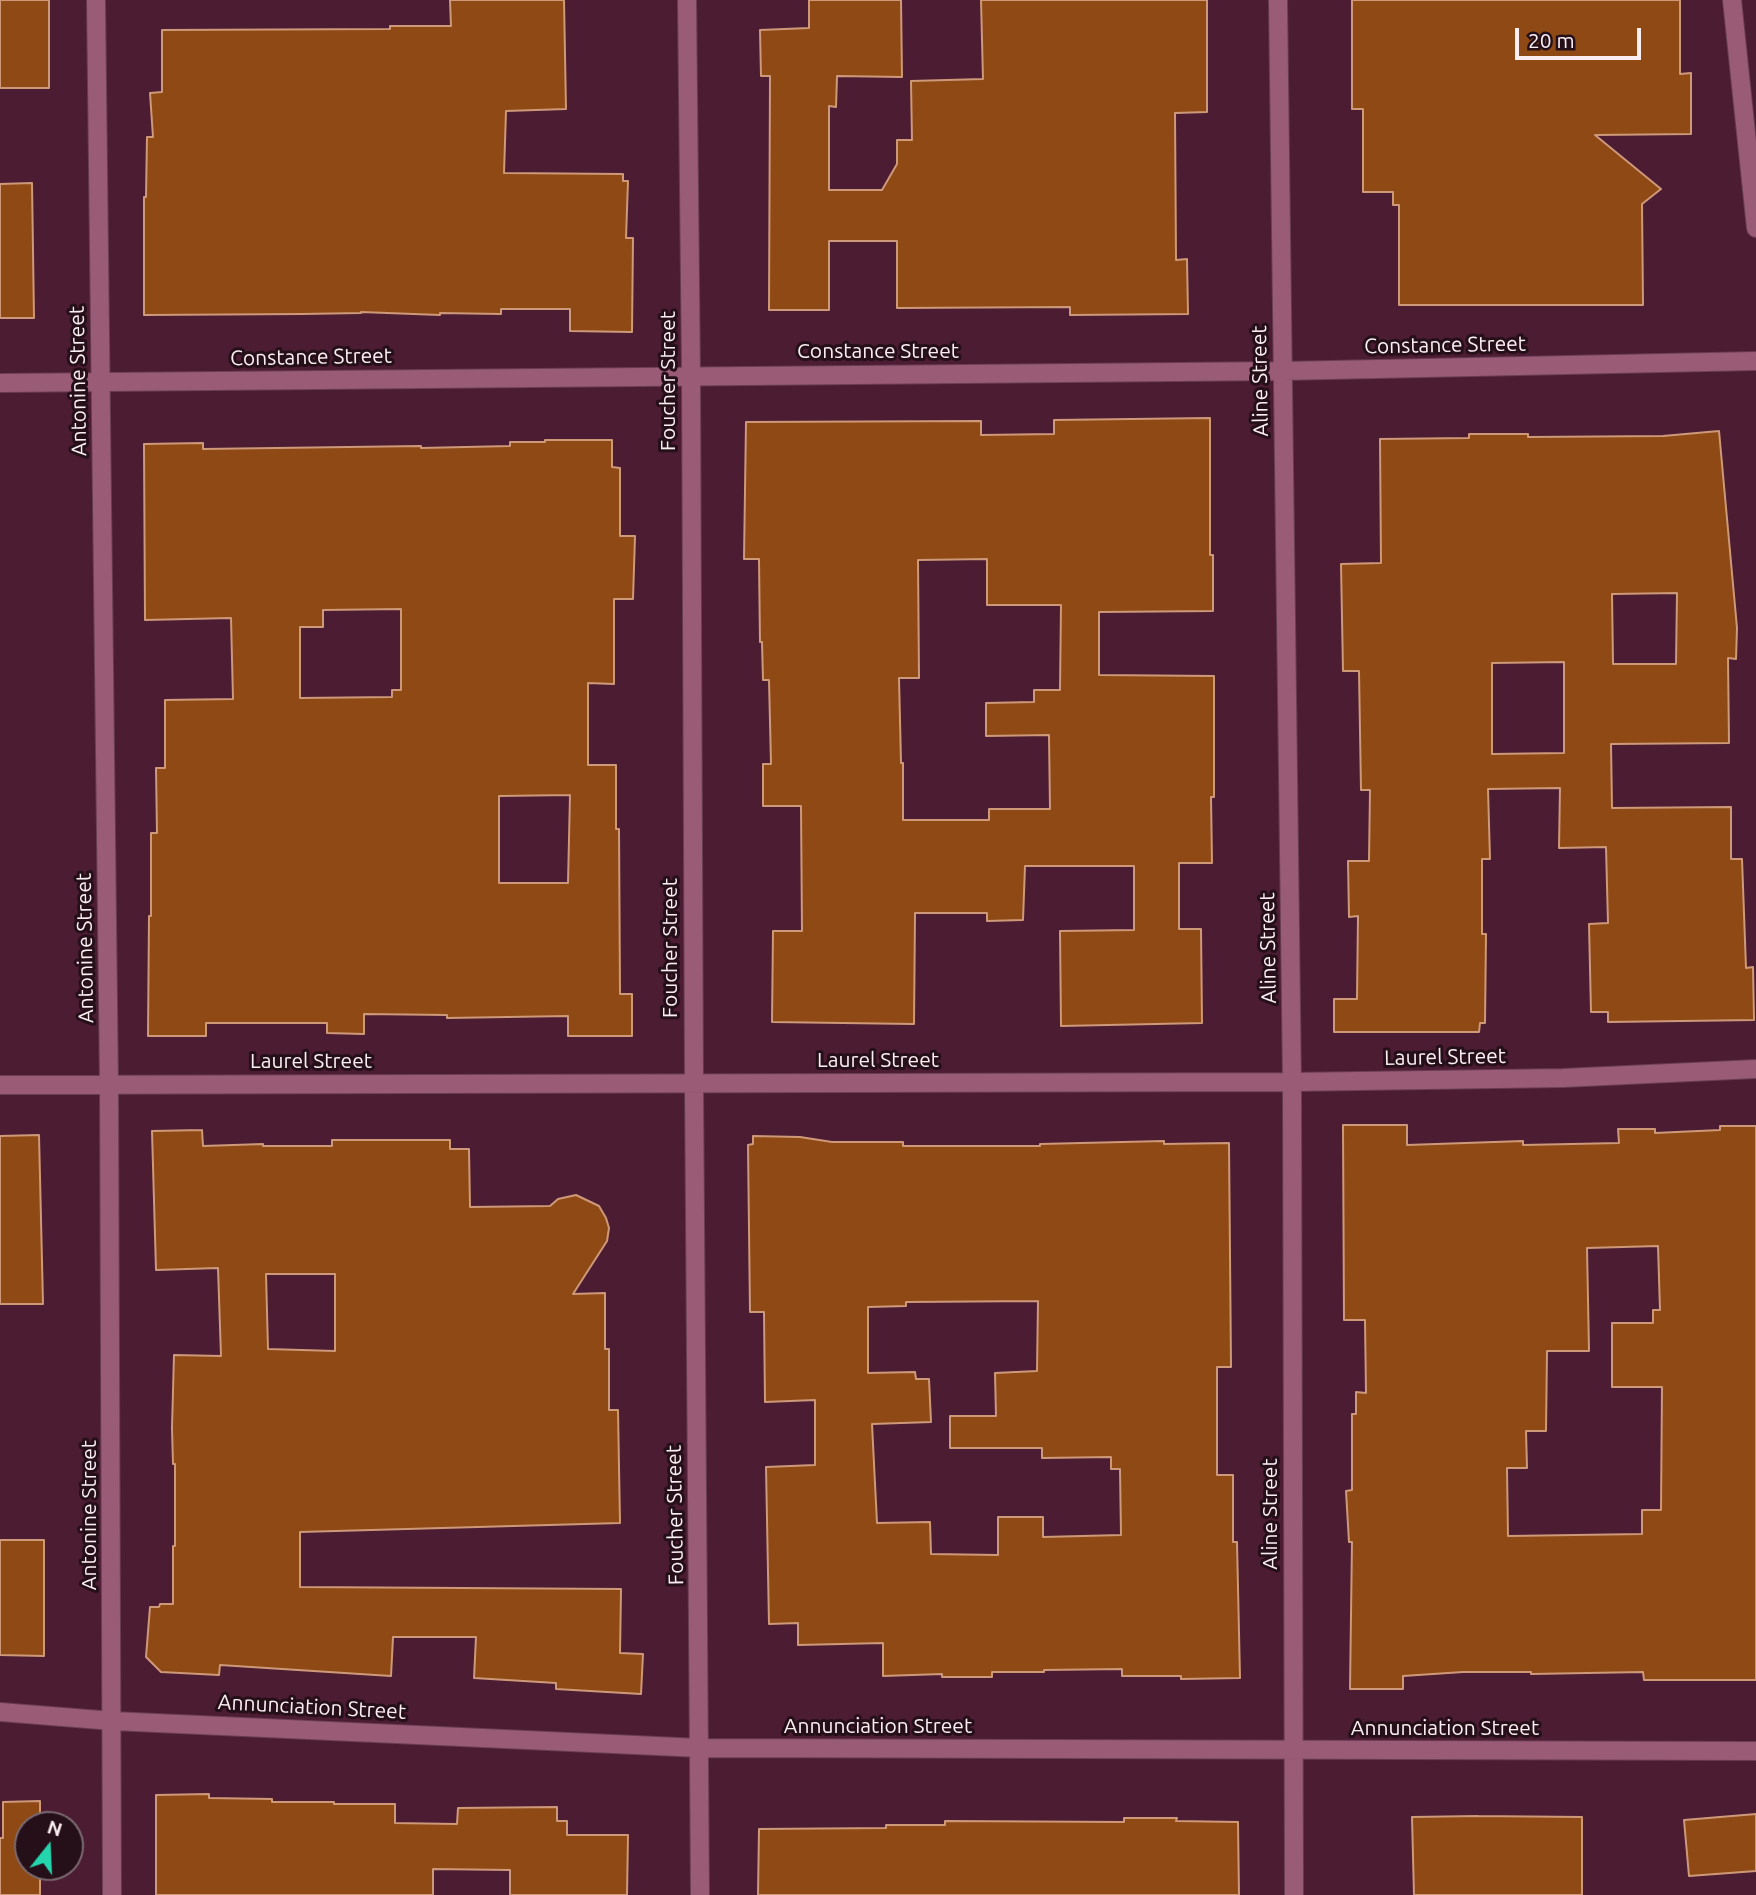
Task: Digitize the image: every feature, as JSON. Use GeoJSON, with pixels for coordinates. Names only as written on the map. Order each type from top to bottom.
{"type":"FeatureCollection","features":[{"type":"Feature","properties":{"kind":"street","name":"Antonine Street"},"geometry":{"type":"LineString","coordinates":[[96,0],[110,1084],[112,1895]]}},
{"type":"Feature","properties":{"kind":"street","name":"Foucher Street"},"geometry":{"type":"LineString","coordinates":[[687,0],[701,1895]]}},
{"type":"Feature","properties":{"kind":"street","name":"Aline Street"},"geometry":{"type":"LineString","coordinates":[[1278,0],[1292,1082],[1294,1895]]}},
{"type":"Feature","properties":{"kind":"street"},"geometry":{"type":"LineString","coordinates":[[1732,0],[1756,228]]}},
{"type":"Feature","properties":{"kind":"street","name":"Constance Street"},"geometry":{"type":"LineString","coordinates":[[0,383],[1283,371],[1756,361]]}},
{"type":"Feature","properties":{"kind":"street","name":"Laurel Street"},"geometry":{"type":"LineString","coordinates":[[0,1084],[1292,1082],[1563,1078],[1756,1069]]}},
{"type":"Feature","properties":{"kind":"street","name":"Annunciation Street"},"geometry":{"type":"LineString","coordinates":[[0,1712],[113,1721],[700,1748],[1756,1751]]}},
{"type":"Feature","properties":{"kind":"building"},"geometry":{"type":"Polygon","coordinates":[[[0,0],[49,0],[49,88],[0,88],[0,0]]]}},
{"type":"Feature","properties":{"kind":"building"},"geometry":{"type":"Polygon","coordinates":[[[450,0],[564,0],[566,109],[506,111],[504,173],[623,174],[623,181],[628,181],[626,238],[633,238],[632,332],[570,331],[570,309],[501,309],[501,314],[440,315],[361,312],[144,315],[147,137],[153,137],[150,93],[162,92],[162,30],[390,29],[390,26],[451,26],[450,0]]]}},
{"type":"Feature","properties":{"kind":"building"},"geometry":{"type":"Polygon","coordinates":[[[809,0],[901,0],[902,77],[837,76],[836,107],[829,106],[829,190],[882,190],[897,164],[897,140],[912,140],[911,81],[983,79],[981,0],[1207,0],[1207,112],[1175,113],[1176,260],[1187,259],[1188,314],[1070,315],[1070,307],[897,308],[897,241],[829,241],[829,310],[769,310],[770,76],[761,76],[760,30],[809,28],[809,0]]]}},
{"type":"Feature","properties":{"kind":"building"},"geometry":{"type":"Polygon","coordinates":[[[1352,0],[1680,0],[1680,74],[1691,73],[1691,134],[1595,135],[1661,189],[1642,204],[1643,305],[1399,305],[1399,205],[1393,205],[1393,192],[1363,192],[1363,109],[1352,109],[1352,0]]]}},
{"type":"Feature","properties":{"kind":"building"},"geometry":{"type":"Polygon","coordinates":[[[32,183],[34,318],[0,318],[0,184],[32,183]]]}},
{"type":"Feature","properties":{"kind":"building"},"geometry":{"type":"Polygon","coordinates":[[[1210,418],[1210,555],[1213,555],[1213,611],[1099,612],[1099,675],[1214,676],[1212,863],[1179,863],[1179,929],[1201,929],[1202,1023],[1061,1026],[1060,931],[1134,930],[1134,866],[1025,866],[1023,920],[987,921],[987,913],[915,913],[914,1024],[772,1022],[773,931],[802,931],[801,806],[763,806],[763,764],[771,764],[769,680],[763,680],[759,559],[744,559],[746,422],[981,421],[981,435],[1054,434],[1054,420],[1210,418]],[[987,559],[918,560],[919,678],[899,678],[903,820],[989,820],[989,809],[1050,809],[1049,735],[986,736],[986,703],[1034,702],[1034,690],[1060,690],[1061,605],[987,605],[987,559]]]}},
{"type":"Feature","properties":{"kind":"building"},"geometry":{"type":"Polygon","coordinates":[[[1719,431],[1737,628],[1736,659],[1728,658],[1729,743],[1611,744],[1612,808],[1731,807],[1731,859],[1742,859],[1746,968],[1753,967],[1754,1020],[1608,1022],[1608,1012],[1591,1012],[1589,924],[1608,923],[1606,847],[1559,848],[1560,788],[1488,789],[1490,859],[1482,859],[1482,934],[1486,934],[1485,1023],[1480,1023],[1479,1032],[1334,1032],[1334,999],[1357,999],[1358,916],[1349,917],[1348,861],[1369,861],[1370,790],[1361,790],[1359,671],[1343,671],[1341,564],[1381,563],[1380,439],[1469,438],[1469,434],[1528,434],[1528,437],[1663,436],[1719,431]],[[1677,593],[1612,594],[1613,664],[1676,664],[1677,593]],[[1564,662],[1492,663],[1492,754],[1564,753],[1564,662]]]}},
{"type":"Feature","properties":{"kind":"building"},"geometry":{"type":"Polygon","coordinates":[[[612,440],[612,467],[620,468],[620,536],[635,536],[633,599],[614,599],[614,684],[588,683],[588,765],[616,765],[620,994],[632,994],[632,1036],[568,1036],[568,1016],[447,1018],[447,1015],[364,1014],[364,1034],[327,1033],[327,1023],[206,1023],[206,1036],[148,1036],[151,833],[157,833],[156,768],[165,768],[165,700],[233,699],[231,618],[145,620],[144,444],[203,443],[203,449],[421,448],[510,446],[510,442],[612,440]],[[401,609],[323,610],[323,627],[300,627],[300,698],[392,697],[392,690],[401,690],[401,609]],[[570,795],[499,796],[499,883],[568,883],[570,795]]]}},
{"type":"Feature","properties":{"kind":"building"},"geometry":{"type":"Polygon","coordinates":[[[1343,1125],[1407,1125],[1407,1145],[1523,1141],[1523,1145],[1619,1143],[1618,1129],[1655,1129],[1655,1133],[1720,1130],[1720,1126],[1756,1126],[1756,1680],[1644,1680],[1643,1672],[1463,1672],[1403,1676],[1403,1689],[1350,1689],[1352,1542],[1349,1542],[1346,1491],[1352,1490],[1352,1414],[1356,1414],[1356,1392],[1366,1393],[1365,1320],[1344,1320],[1343,1125]],[[1658,1246],[1587,1248],[1589,1351],[1547,1351],[1546,1431],[1526,1431],[1527,1468],[1507,1468],[1508,1536],[1642,1534],[1642,1510],[1661,1510],[1662,1387],[1612,1387],[1612,1323],[1653,1323],[1653,1310],[1660,1310],[1658,1246]]]}},
{"type":"Feature","properties":{"kind":"building"},"geometry":{"type":"Polygon","coordinates":[[[202,1130],[203,1146],[332,1146],[332,1140],[450,1140],[450,1149],[469,1149],[470,1207],[550,1206],[558,1199],[576,1195],[599,1206],[609,1228],[607,1241],[573,1294],[605,1293],[609,1410],[618,1410],[620,1523],[300,1532],[300,1587],[621,1589],[620,1653],[643,1654],[641,1694],[556,1689],[556,1683],[474,1678],[476,1637],[393,1637],[391,1676],[220,1665],[219,1675],[161,1672],[146,1657],[150,1607],[173,1604],[174,1355],[221,1356],[218,1268],[156,1270],[152,1131],[202,1130]],[[266,1274],[268,1349],[335,1351],[335,1274],[266,1274]]]}},
{"type":"Feature","properties":{"kind":"building"},"geometry":{"type":"Polygon","coordinates":[[[39,1135],[43,1304],[0,1304],[0,1136],[39,1135]]]}},
{"type":"Feature","properties":{"kind":"building"},"geometry":{"type":"Polygon","coordinates":[[[753,1136],[800,1137],[832,1142],[903,1142],[903,1146],[1040,1146],[1164,1141],[1164,1144],[1229,1143],[1231,1367],[1217,1367],[1217,1475],[1233,1475],[1233,1542],[1237,1542],[1240,1678],[1122,1676],[1122,1669],[992,1672],[992,1677],[942,1677],[942,1674],[883,1676],[883,1643],[798,1645],[798,1623],[769,1624],[766,1467],[815,1465],[815,1400],[765,1402],[764,1312],[750,1312],[748,1145],[753,1144],[753,1136]],[[1038,1301],[906,1302],[906,1306],[868,1307],[868,1373],[915,1372],[916,1379],[929,1379],[931,1422],[872,1424],[877,1523],[930,1522],[931,1554],[998,1555],[998,1517],[1043,1517],[1043,1537],[1121,1535],[1120,1469],[1111,1469],[1111,1457],[1042,1458],[1042,1448],[950,1448],[950,1416],[996,1416],[995,1373],[1037,1371],[1038,1301]]]}},
{"type":"Feature","properties":{"kind":"building"},"geometry":{"type":"Polygon","coordinates":[[[0,1540],[44,1540],[44,1656],[0,1655],[0,1540]]]}},
{"type":"Feature","properties":{"kind":"building"},"geometry":{"type":"Polygon","coordinates":[[[209,1794],[209,1798],[272,1799],[272,1802],[395,1804],[395,1823],[457,1824],[458,1808],[557,1807],[557,1821],[567,1821],[567,1835],[628,1835],[627,1895],[510,1895],[510,1870],[433,1869],[433,1895],[156,1895],[156,1795],[209,1794]]]}},
{"type":"Feature","properties":{"kind":"building"},"geometry":{"type":"Polygon","coordinates":[[[40,1801],[40,1811],[14,1811],[14,1881],[40,1881],[40,1895],[0,1895],[3,1802],[40,1801]]]}},
{"type":"Feature","properties":{"kind":"building"},"geometry":{"type":"Polygon","coordinates":[[[1756,1814],[1756,1871],[1689,1876],[1684,1820],[1756,1814]]]}},
{"type":"Feature","properties":{"kind":"building"},"geometry":{"type":"Polygon","coordinates":[[[1412,1817],[1582,1817],[1582,1895],[1414,1895],[1412,1817]]]}},
{"type":"Feature","properties":{"kind":"building"},"geometry":{"type":"Polygon","coordinates":[[[1124,1818],[1238,1822],[1239,1895],[758,1895],[759,1829],[886,1828],[886,1825],[945,1825],[945,1821],[1124,1822],[1124,1818]]]}}]}
